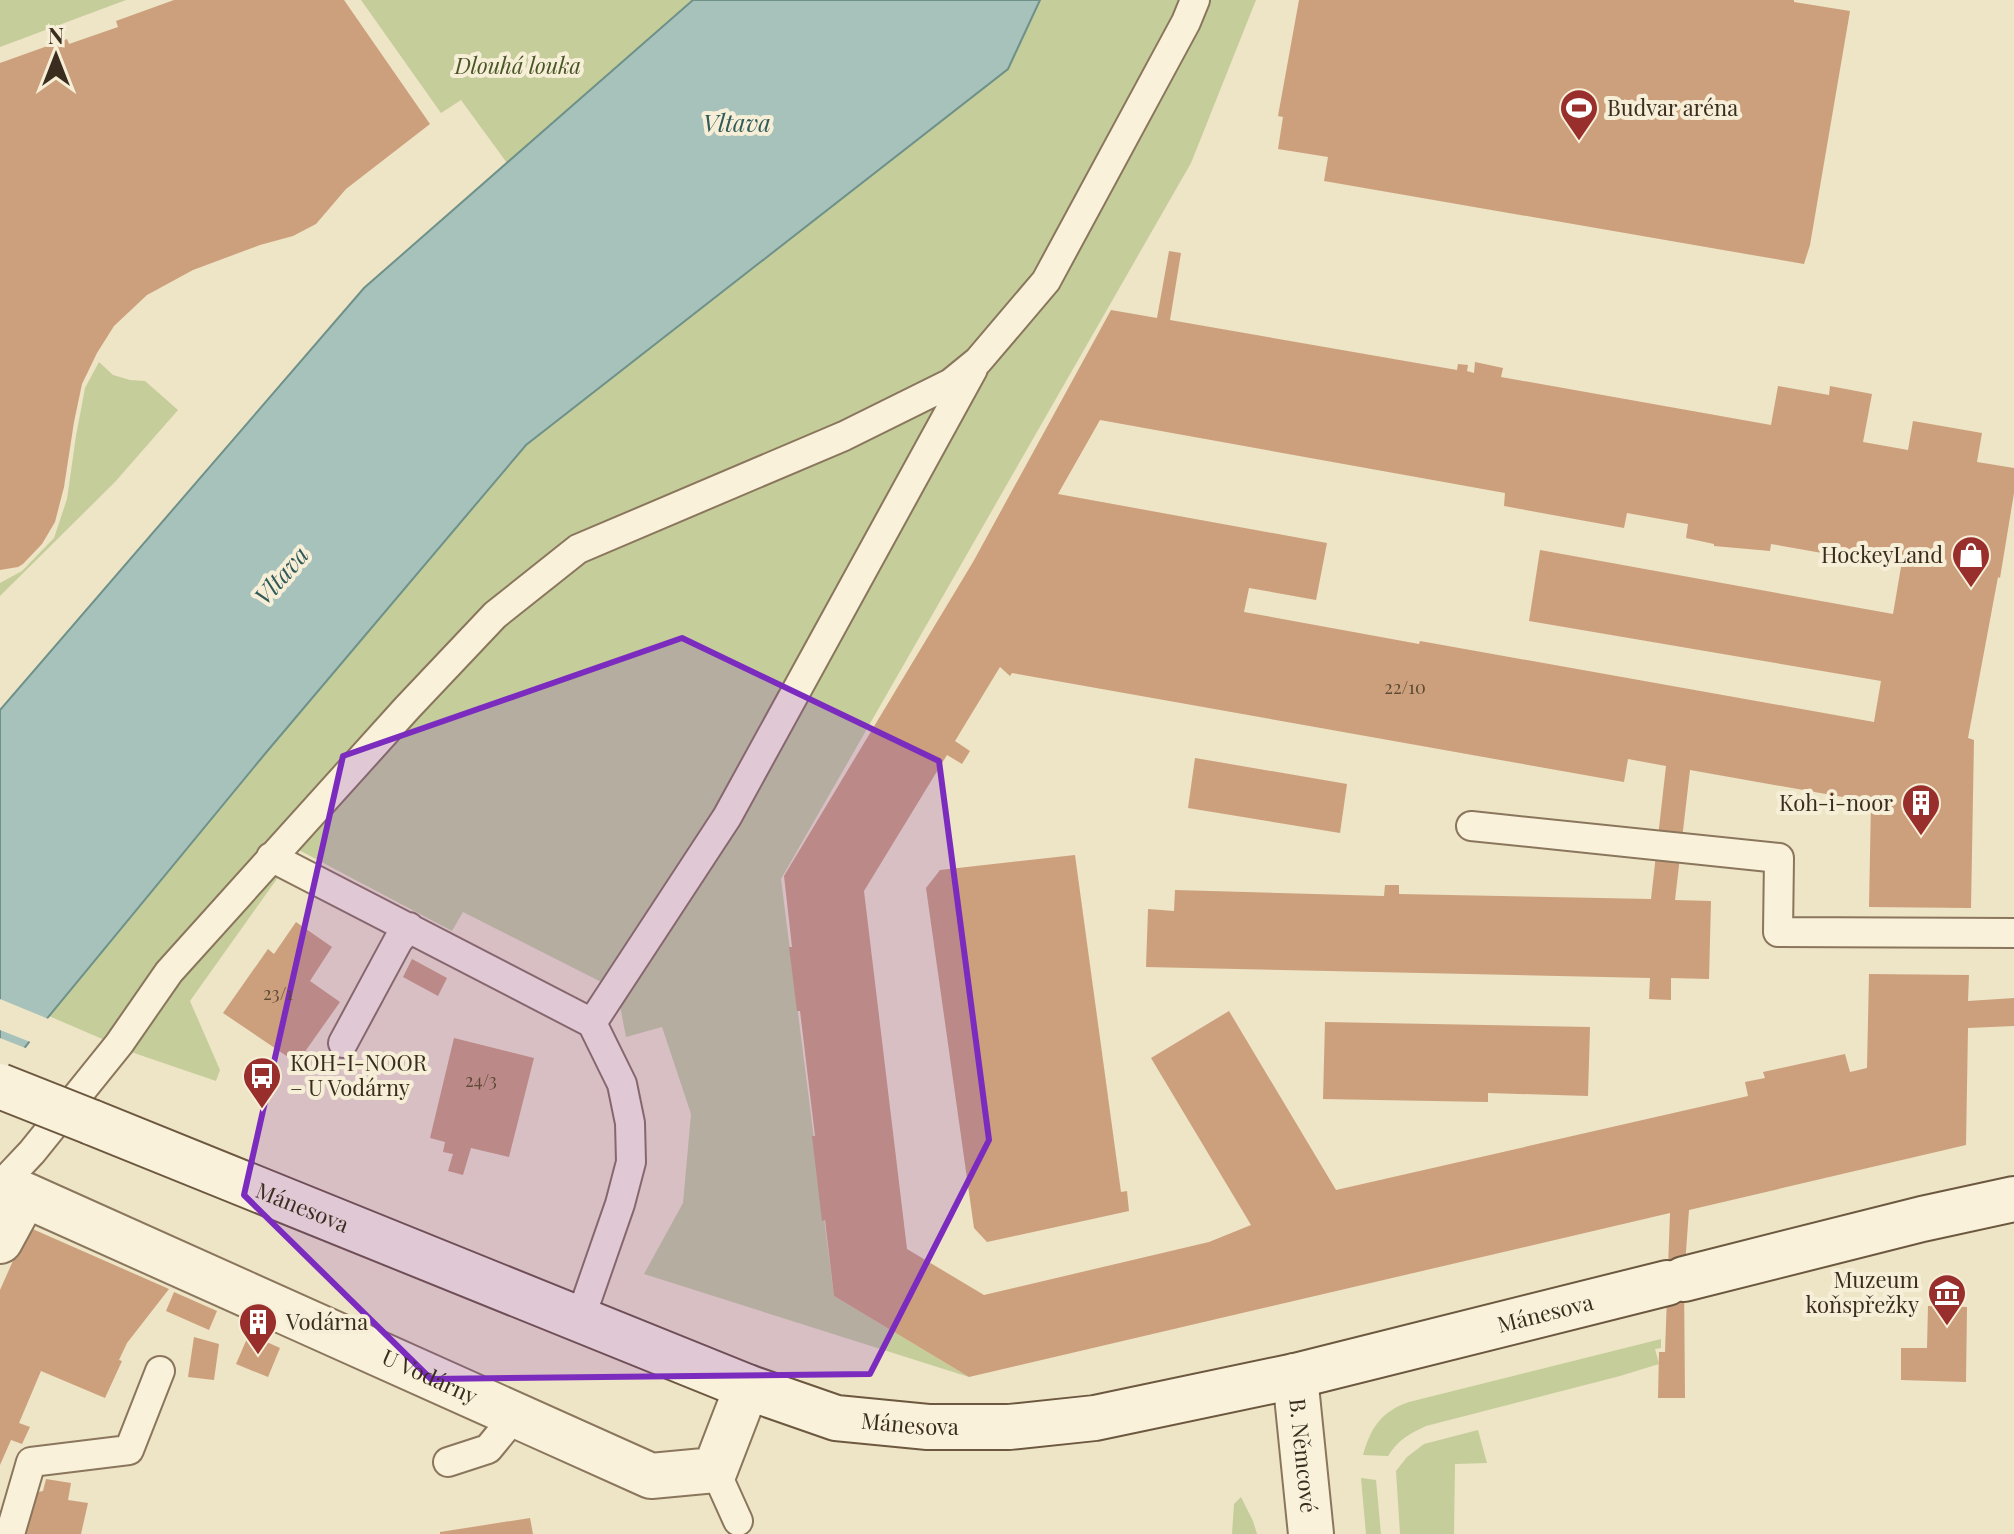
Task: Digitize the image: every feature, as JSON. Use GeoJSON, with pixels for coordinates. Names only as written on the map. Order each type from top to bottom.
{"type":"FeatureCollection","features":[{"type":"Feature","properties":{"kind":"main road","name":"Mánesova"},"geometry":{"type":"LineString","coordinates":[[0,1086],[747,1387],[836,1418],[928,1427],[1009,1427],[1095,1418],[1295,1376],[2014,1199]]}},
{"type":"Feature","properties":{"kind":"main road"},"geometry":{"type":"LineString","coordinates":[[0,1241],[10,1188]]}},
{"type":"Feature","properties":{"kind":"main road","name":"U Vodárny"},"geometry":{"type":"LineString","coordinates":[[10,1188],[651,1476],[715,1470]]}},
{"type":"Feature","properties":{"kind":"main road","name":"B. Němcové"},"geometry":{"type":"LineString","coordinates":[[1295,1376],[1311,1534]]}},
{"type":"Feature","properties":{"kind":"main road"},"geometry":{"type":"LineString","coordinates":[[715,1470],[747,1387]]}},
{"type":"Feature","properties":{"kind":"lane"},"geometry":{"type":"LineString","coordinates":[[10,1188],[32,1152],[119,1044],[169,972],[495,615],[578,549],[844,436],[951,383],[978,361],[1046,281],[1195,0]]}},
{"type":"Feature","properties":{"kind":"lane"},"geometry":{"type":"LineString","coordinates":[[592,1023],[727,817],[978,361]]}},
{"type":"Feature","properties":{"kind":"lane"},"geometry":{"type":"LineString","coordinates":[[1471,826],[1779,858],[1778,932],[2014,933]]}},
{"type":"Feature","properties":{"kind":"lane"},"geometry":{"type":"LineString","coordinates":[[271,857],[592,1023],[622,1084],[630,1123],[631,1162],[620,1204],[580,1319]]}},
{"type":"Feature","properties":{"kind":"lane"},"geometry":{"type":"LineString","coordinates":[[343,1043],[398,941],[409,927]]}},
{"type":"Feature","properties":{"kind":"lane"},"geometry":{"type":"LineString","coordinates":[[10,1534],[31,1462],[129,1450],[160,1371]]}},
{"type":"Feature","properties":{"kind":"lane"},"geometry":{"type":"LineString","coordinates":[[448,1462],[488,1449],[515,1416]]}},
{"type":"Feature","properties":{"kind":"lane"},"geometry":{"type":"LineString","coordinates":[[715,1470],[738,1521]]}},
{"type":"Feature","properties":{"kind":"highlighted area"},"geometry":{"type":"Polygon","coordinates":[[[682,638],[939,761],[989,1140],[870,1374],[431,1379],[244,1195],[343,756],[682,638]]]}},
{"type":"Feature","properties":{"kind":"green space"},"geometry":{"type":"Polygon","coordinates":[[[0,0],[126,0],[0,47],[0,0]]]}},
{"type":"Feature","properties":{"kind":"green space","name":"Dlouhá louka"},"geometry":{"type":"Polygon","coordinates":[[[361,0],[693,0],[507,163],[461,100],[441,113],[361,0]]]}},
{"type":"Feature","properties":{"kind":"green space"},"geometry":{"type":"Polygon","coordinates":[[[1040,0],[1256,0],[1191,163],[781,879],[834,1296],[969,1377],[644,1274],[683,1203],[691,1114],[662,1027],[626,1037],[617,990],[463,912],[452,931],[295,848],[279,876],[190,1001],[220,1070],[216,1081],[137,1054],[49,1016],[526,445],[1008,69],[1040,0]]]}},
{"type":"Feature","properties":{"kind":"green space"},"geometry":{"type":"Polygon","coordinates":[[[99,362],[113,375],[145,381],[178,410],[115,482],[0,596],[0,583],[22,571],[54,538],[67,499],[85,388],[99,362]]]}},
{"type":"Feature","properties":{"kind":"green space"},"geometry":{"type":"Polygon","coordinates":[[[1661,1339],[1661,1348],[1655,1349],[1659,1364],[1426,1426],[1404,1438],[1388,1456],[1363,1455],[1379,1421],[1409,1402],[1661,1339]]]}},
{"type":"Feature","properties":{"kind":"green space"},"geometry":{"type":"Polygon","coordinates":[[[1478,1430],[1487,1463],[1455,1464],[1454,1534],[1400,1534],[1396,1471],[1407,1457],[1424,1444],[1478,1430]]]}},
{"type":"Feature","properties":{"kind":"green space"},"geometry":{"type":"Polygon","coordinates":[[[1361,1478],[1376,1480],[1381,1534],[1366,1534],[1361,1478]]]}},
{"type":"Feature","properties":{"kind":"green space"},"geometry":{"type":"Polygon","coordinates":[[[1241,1497],[1257,1534],[1232,1534],[1234,1504],[1241,1497]]]}},
{"type":"Feature","properties":{"kind":"water","name":"Vltava"},"geometry":{"type":"Polygon","coordinates":[[[693,0],[1040,0],[1008,69],[526,445],[264,755],[0,1080],[0,710],[364,288],[693,0]]]}},
{"type":"Feature","properties":{"kind":"pier"},"geometry":{"type":"Polygon","coordinates":[[[0,999],[51,1020],[33,1043],[0,1030],[0,999]]]}},
{"type":"Feature","properties":{"kind":"pier"},"geometry":{"type":"Polygon","coordinates":[[[0,1038],[28,1049],[0,1084],[0,1038]]]}},
{"type":"Feature","properties":{"kind":"building"},"geometry":{"type":"Polygon","coordinates":[[[174,0],[344,0],[430,124],[346,189],[316,224],[293,236],[193,270],[147,295],[114,326],[82,384],[55,522],[42,544],[23,564],[0,570],[0,63],[67,39],[69,44],[118,27],[116,21],[174,0]]]}},
{"type":"Feature","properties":{"kind":"building","name":"Budvar aréna"},"geometry":{"type":"Polygon","coordinates":[[[1299,0],[1794,0],[1850,11],[1810,245],[1804,264],[1324,181],[1328,157],[1278,149],[1283,117],[1278,116],[1299,0]]]}},
{"type":"Feature","properties":{"kind":"building","name":"Koh-i-noor"},"geometry":{"type":"Polygon","coordinates":[[[1169,251],[1181,253],[1170,320],[1457,370],[1458,364],[1468,365],[1467,371],[1474,373],[1475,362],[1503,368],[1501,377],[1771,425],[1778,386],[1829,395],[1830,386],[1872,394],[1863,442],[1908,450],[1913,421],[1982,433],[1977,462],[2014,468],[2014,493],[2000,578],[1968,738],[1974,740],[1971,908],[1869,907],[1871,802],[1690,770],[1675,900],[1711,901],[1709,979],[1671,978],[1671,1000],[1649,999],[1650,978],[1146,967],[1148,909],[1174,911],[1175,890],[1384,896],[1385,885],[1399,885],[1399,894],[1651,899],[1666,766],[1628,759],[1624,782],[1012,673],[1010,676],[1000,667],[955,741],[970,751],[962,764],[947,755],[864,891],[907,1249],[984,1295],[1209,1242],[1251,1225],[1151,1058],[1229,1011],[1336,1190],[1748,1096],[1745,1082],[1765,1078],[1763,1072],[1845,1054],[1850,1072],[1867,1068],[1869,974],[1969,975],[1968,1001],[2014,998],[2014,1026],[1968,1028],[1966,1145],[1689,1210],[1684,1279],[1685,1398],[1658,1398],[1659,1352],[1665,1352],[1670,1213],[969,1377],[834,1296],[825,1220],[822,1221],[800,1011],[797,1011],[789,947],[792,947],[784,876],[973,562],[1111,310],[1157,318],[1169,251]],[[1100,420],[1058,494],[1327,543],[1316,600],[1249,588],[1244,612],[1874,722],[1881,681],[1529,621],[1540,550],[1893,614],[1901,567],[1771,544],[1770,551],[1714,546],[1686,538],[1688,524],[1627,513],[1624,528],[1504,506],[1505,493],[1100,420]]]}},
{"type":"Feature","properties":{"kind":"building"},"geometry":{"type":"Polygon","coordinates":[[[1195,758],[1347,784],[1340,833],[1188,808],[1195,758]]]}},
{"type":"Feature","properties":{"kind":"building"},"geometry":{"type":"Polygon","coordinates":[[[1075,855],[1121,1192],[1127,1191],[1129,1211],[987,1242],[974,1228],[926,888],[940,870],[1075,855]]]}},
{"type":"Feature","properties":{"kind":"building"},"geometry":{"type":"Polygon","coordinates":[[[296,922],[332,947],[310,981],[340,1002],[297,1063],[223,1013],[268,949],[274,954],[296,922]]]}},
{"type":"Feature","properties":{"kind":"building"},"geometry":{"type":"Polygon","coordinates":[[[412,959],[447,978],[438,996],[403,977],[412,959]]]}},
{"type":"Feature","properties":{"kind":"building"},"geometry":{"type":"Polygon","coordinates":[[[1325,1022],[1590,1027],[1588,1096],[1488,1093],[1488,1102],[1323,1099],[1325,1022]]]}},
{"type":"Feature","properties":{"kind":"building"},"geometry":{"type":"Polygon","coordinates":[[[454,1038],[534,1058],[509,1157],[471,1148],[463,1175],[448,1171],[453,1154],[443,1152],[445,1142],[430,1138],[454,1038]]]}},
{"type":"Feature","properties":{"kind":"building"},"geometry":{"type":"Polygon","coordinates":[[[28,1227],[169,1289],[127,1343],[105,1398],[41,1371],[19,1423],[30,1427],[22,1444],[11,1440],[0,1465],[0,1290],[28,1227]]]}},
{"type":"Feature","properties":{"kind":"building"},"geometry":{"type":"Polygon","coordinates":[[[174,1292],[217,1311],[209,1330],[166,1311],[174,1292]]]}},
{"type":"Feature","properties":{"kind":"building","name":"Muzeum koňspřežky"},"geometry":{"type":"Polygon","coordinates":[[[1928,1306],[1967,1307],[1966,1382],[1901,1380],[1901,1348],[1927,1348],[1928,1306]]]}},
{"type":"Feature","properties":{"kind":"building","name":"Vodárna"},"geometry":{"type":"Polygon","coordinates":[[[249,1334],[280,1348],[268,1377],[236,1364],[249,1334]]]}},
{"type":"Feature","properties":{"kind":"building"},"geometry":{"type":"Polygon","coordinates":[[[194,1337],[219,1344],[214,1380],[188,1377],[194,1337]]]}},
{"type":"Feature","properties":{"kind":"building"},"geometry":{"type":"Polygon","coordinates":[[[46,1479],[71,1483],[68,1500],[88,1503],[81,1534],[26,1534],[34,1493],[43,1491],[46,1479]]]}},
{"type":"Feature","properties":{"kind":"building"},"geometry":{"type":"Polygon","coordinates":[[[530,1518],[533,1534],[440,1534],[440,1532],[530,1518]]]}},
{"type":"Feature","properties":{"kind":"place","name":"Budvar aréna"},"geometry":{"type":"Point","coordinates":[1579,142]}},
{"type":"Feature","properties":{"kind":"place","name":"HockeyLand"},"geometry":{"type":"Point","coordinates":[1971,589]}},
{"type":"Feature","properties":{"kind":"place","name":"Koh-i-noor"},"geometry":{"type":"Point","coordinates":[1921,837]}},
{"type":"Feature","properties":{"kind":"place","name":"KOH-I-NOOR – U Vodárny"},"geometry":{"type":"Point","coordinates":[262,1110]}},
{"type":"Feature","properties":{"kind":"place","name":"Muzeum koňspřežky"},"geometry":{"type":"Point","coordinates":[1947,1327]}},
{"type":"Feature","properties":{"kind":"place","name":"Vodárna"},"geometry":{"type":"Point","coordinates":[258,1356]}}]}
